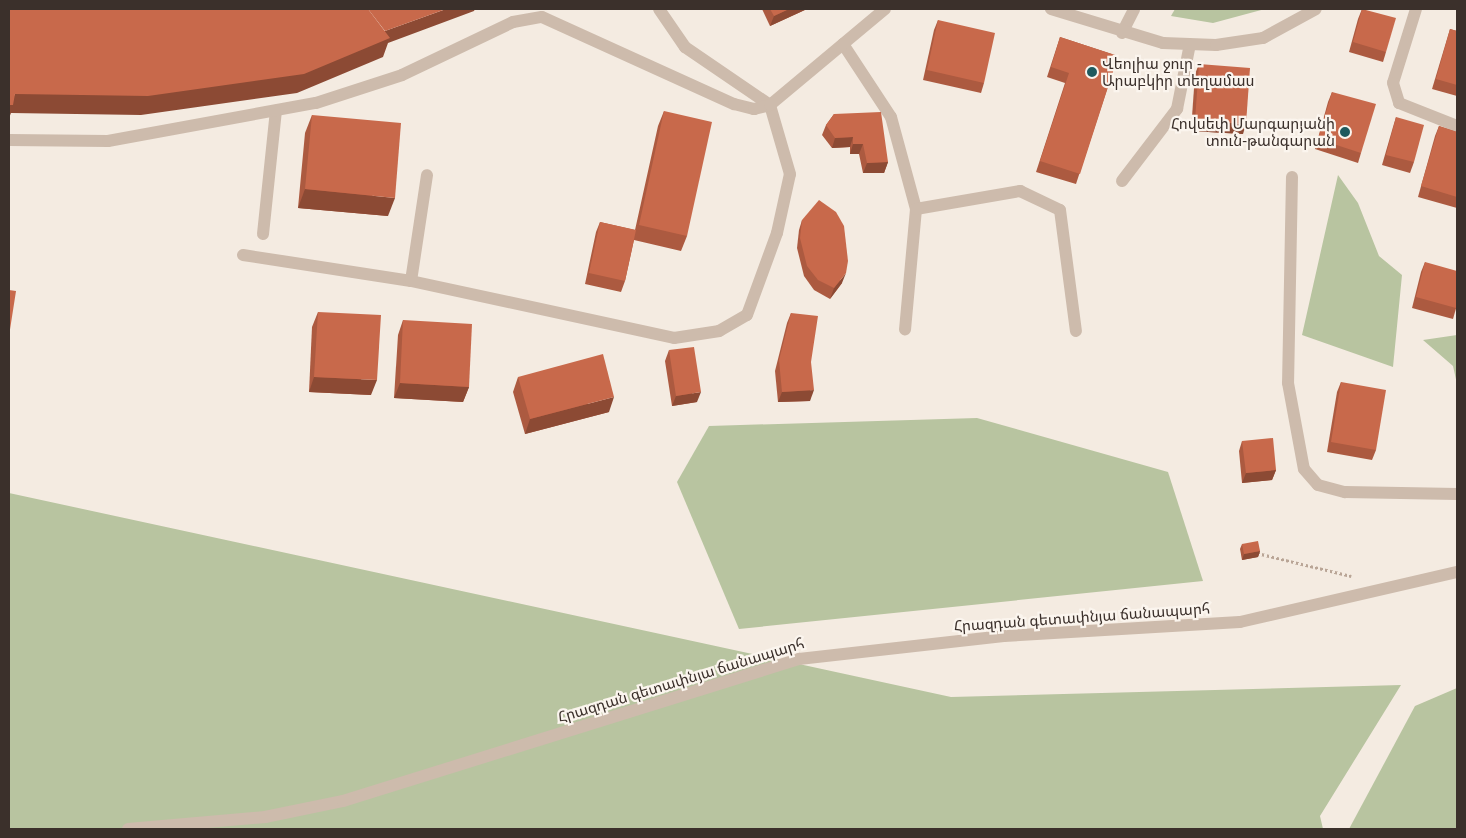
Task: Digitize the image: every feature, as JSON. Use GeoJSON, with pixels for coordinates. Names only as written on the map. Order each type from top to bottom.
{"type":"FeatureCollection","features":[{"type":"Feature","properties":{"kind":"street"},"geometry":{"type":"LineString","coordinates":[[243,255],[412,281],[674,338],[719,331],[747,315],[758,291],[790,174],[770,105],[685,48],[659,9]]}},
{"type":"Feature","properties":{"kind":"street"},"geometry":{"type":"LineString","coordinates":[[9,140],[108,141],[276,111],[402,74],[513,22],[542,17],[734,104],[754,108],[770,105],[885,9]]}},
{"type":"Feature","properties":{"kind":"street"},"geometry":{"type":"LineString","coordinates":[[1051,9],[1122,34],[1190,44],[1263,38],[1316,9]]}},
{"type":"Feature","properties":{"kind":"street"},"geometry":{"type":"LineString","coordinates":[[1122,34],[1134,9]]}},
{"type":"Feature","properties":{"kind":"street"},"geometry":{"type":"LineString","coordinates":[[1416,9],[1393,83],[1399,104],[1457,126]]}},
{"type":"Feature","properties":{"kind":"street"},"geometry":{"type":"LineString","coordinates":[[843,44],[891,118],[916,209],[905,329]]}},
{"type":"Feature","properties":{"kind":"street"},"geometry":{"type":"LineString","coordinates":[[1122,181],[1177,108],[1190,44]]}},
{"type":"Feature","properties":{"kind":"street"},"geometry":{"type":"LineString","coordinates":[[263,234],[276,111]]}},
{"type":"Feature","properties":{"kind":"street"},"geometry":{"type":"LineString","coordinates":[[412,281],[427,175]]}},
{"type":"Feature","properties":{"kind":"street"},"geometry":{"type":"LineString","coordinates":[[1292,176],[1288,383],[1304,470],[1318,485],[1345,492],[1457,494]]}},
{"type":"Feature","properties":{"kind":"street"},"geometry":{"type":"LineString","coordinates":[[916,209],[1020,191],[1060,210],[1076,331]]}},
{"type":"Feature","properties":{"kind":"street","name":"Հրազդան գետափնյա ճանապարհ"},"geometry":{"type":"LineString","coordinates":[[128,829],[264,817],[343,801],[799,659],[1004,636],[1240,622],[1375,589],[1457,572]]}},
{"type":"Feature","properties":{"kind":"path"},"geometry":{"type":"LineString","coordinates":[[1257,553],[1310,569],[1340,572],[1375,589]]}},
{"type":"Feature","properties":{"kind":"green space"},"geometry":{"type":"Polygon","coordinates":[[[1175,9],[1265,9],[1213,23],[1171,16],[1175,9]]]}},
{"type":"Feature","properties":{"kind":"green space"},"geometry":{"type":"Polygon","coordinates":[[[1338,175],[1358,203],[1379,256],[1402,275],[1393,367],[1302,335],[1338,175]]]}},
{"type":"Feature","properties":{"kind":"green space"},"geometry":{"type":"Polygon","coordinates":[[[1457,335],[1457,384],[1453,366],[1423,340],[1457,335]]]}},
{"type":"Feature","properties":{"kind":"green space"},"geometry":{"type":"Polygon","coordinates":[[[977,418],[1168,472],[1203,581],[739,629],[677,482],[709,426],[977,418]]]}},
{"type":"Feature","properties":{"kind":"green space"},"geometry":{"type":"Polygon","coordinates":[[[9,493],[951,697],[1401,685],[1320,816],[1323,829],[9,829],[9,493]]]}},
{"type":"Feature","properties":{"kind":"green space"},"geometry":{"type":"Polygon","coordinates":[[[1457,688],[1457,829],[1349,829],[1415,706],[1457,688]]]}},
{"type":"Feature","properties":{"kind":"building"},"geometry":{"type":"Polygon","coordinates":[[[9,9],[368,9],[390,38],[304,74],[148,96],[15,94],[13,105],[9,105],[9,9]]]}},
{"type":"Feature","properties":{"kind":"building"},"geometry":{"type":"Polygon","coordinates":[[[368,9],[446,9],[385,31],[368,9]]]}},
{"type":"Feature","properties":{"kind":"building"},"geometry":{"type":"Polygon","coordinates":[[[770,9],[789,9],[774,16],[770,9]]]}},
{"type":"Feature","properties":{"kind":"building"},"geometry":{"type":"Polygon","coordinates":[[[1362,9],[1396,18],[1386,52],[1353,42],[1362,9]]]}},
{"type":"Feature","properties":{"kind":"building"},"geometry":{"type":"Polygon","coordinates":[[[938,20],[995,33],[984,83],[927,70],[938,20]]]}},
{"type":"Feature","properties":{"kind":"building"},"geometry":{"type":"Polygon","coordinates":[[[1450,29],[1457,31],[1457,85],[1436,79],[1450,29]]]}},
{"type":"Feature","properties":{"kind":"building"},"geometry":{"type":"Polygon","coordinates":[[[1060,37],[1118,56],[1080,174],[1040,161],[1069,73],[1051,67],[1060,37]]]}},
{"type":"Feature","properties":{"kind":"building"},"geometry":{"type":"Polygon","coordinates":[[[1199,64],[1250,68],[1246,124],[1195,121],[1199,64]]]}},
{"type":"Feature","properties":{"kind":"building"},"geometry":{"type":"Polygon","coordinates":[[[1332,92],[1376,104],[1361,153],[1318,139],[1332,92]]]}},
{"type":"Feature","properties":{"kind":"building"},"geometry":{"type":"Polygon","coordinates":[[[664,111],[712,122],[687,236],[639,225],[664,111]]]}},
{"type":"Feature","properties":{"kind":"building"},"geometry":{"type":"Polygon","coordinates":[[[881,112],[888,162],[867,163],[863,144],[853,144],[853,137],[835,138],[826,125],[834,114],[881,112]]]}},
{"type":"Feature","properties":{"kind":"building"},"geometry":{"type":"Polygon","coordinates":[[[312,115],[401,123],[395,198],[305,189],[312,115]]]}},
{"type":"Feature","properties":{"kind":"building"},"geometry":{"type":"Polygon","coordinates":[[[1396,117],[1424,125],[1414,162],[1386,155],[1396,117]]]}},
{"type":"Feature","properties":{"kind":"building"},"geometry":{"type":"Polygon","coordinates":[[[1439,126],[1457,132],[1457,197],[1421,186],[1439,126]]]}},
{"type":"Feature","properties":{"kind":"building"},"geometry":{"type":"Polygon","coordinates":[[[819,200],[836,212],[844,226],[848,261],[846,273],[834,288],[818,280],[807,266],[800,238],[802,220],[819,200]]]}},
{"type":"Feature","properties":{"kind":"building"},"geometry":{"type":"Polygon","coordinates":[[[600,222],[636,230],[625,281],[589,273],[600,222]]]}},
{"type":"Feature","properties":{"kind":"building"},"geometry":{"type":"Polygon","coordinates":[[[1425,262],[1457,271],[1456,308],[1416,297],[1425,262]]]}},
{"type":"Feature","properties":{"kind":"building"},"geometry":{"type":"Polygon","coordinates":[[[9,290],[16,291],[9,336],[9,290]]]}},
{"type":"Feature","properties":{"kind":"building"},"geometry":{"type":"Polygon","coordinates":[[[318,312],[381,315],[377,380],[314,377],[318,312]]]}},
{"type":"Feature","properties":{"kind":"building"},"geometry":{"type":"Polygon","coordinates":[[[791,313],[818,316],[811,362],[814,390],[782,392],[779,360],[791,313]]]}},
{"type":"Feature","properties":{"kind":"building"},"geometry":{"type":"Polygon","coordinates":[[[403,320],[472,324],[469,387],[400,383],[403,320]]]}},
{"type":"Feature","properties":{"kind":"building"},"geometry":{"type":"Polygon","coordinates":[[[694,347],[701,392],[676,396],[669,350],[694,347]]]}},
{"type":"Feature","properties":{"kind":"building"},"geometry":{"type":"Polygon","coordinates":[[[603,354],[614,397],[530,419],[518,377],[603,354]]]}},
{"type":"Feature","properties":{"kind":"building"},"geometry":{"type":"Polygon","coordinates":[[[1341,382],[1386,390],[1376,450],[1331,442],[1341,382]]]}},
{"type":"Feature","properties":{"kind":"building"},"geometry":{"type":"Polygon","coordinates":[[[1273,438],[1276,470],[1246,473],[1242,441],[1273,438]]]}},
{"type":"Feature","properties":{"kind":"building"},"geometry":{"type":"Polygon","coordinates":[[[1258,541],[1260,551],[1244,554],[1242,544],[1258,541]]]}},
{"type":"Feature","properties":{"kind":"place","name":"Վեոլիա ջուր - Արաբկիր տեղամաս"},"geometry":{"type":"Point","coordinates":[1092,72]}},
{"type":"Feature","properties":{"kind":"place","name":"Հովսեփ Մարգարյանի տուն-թանգարան"},"geometry":{"type":"Point","coordinates":[1345,132]}}]}
